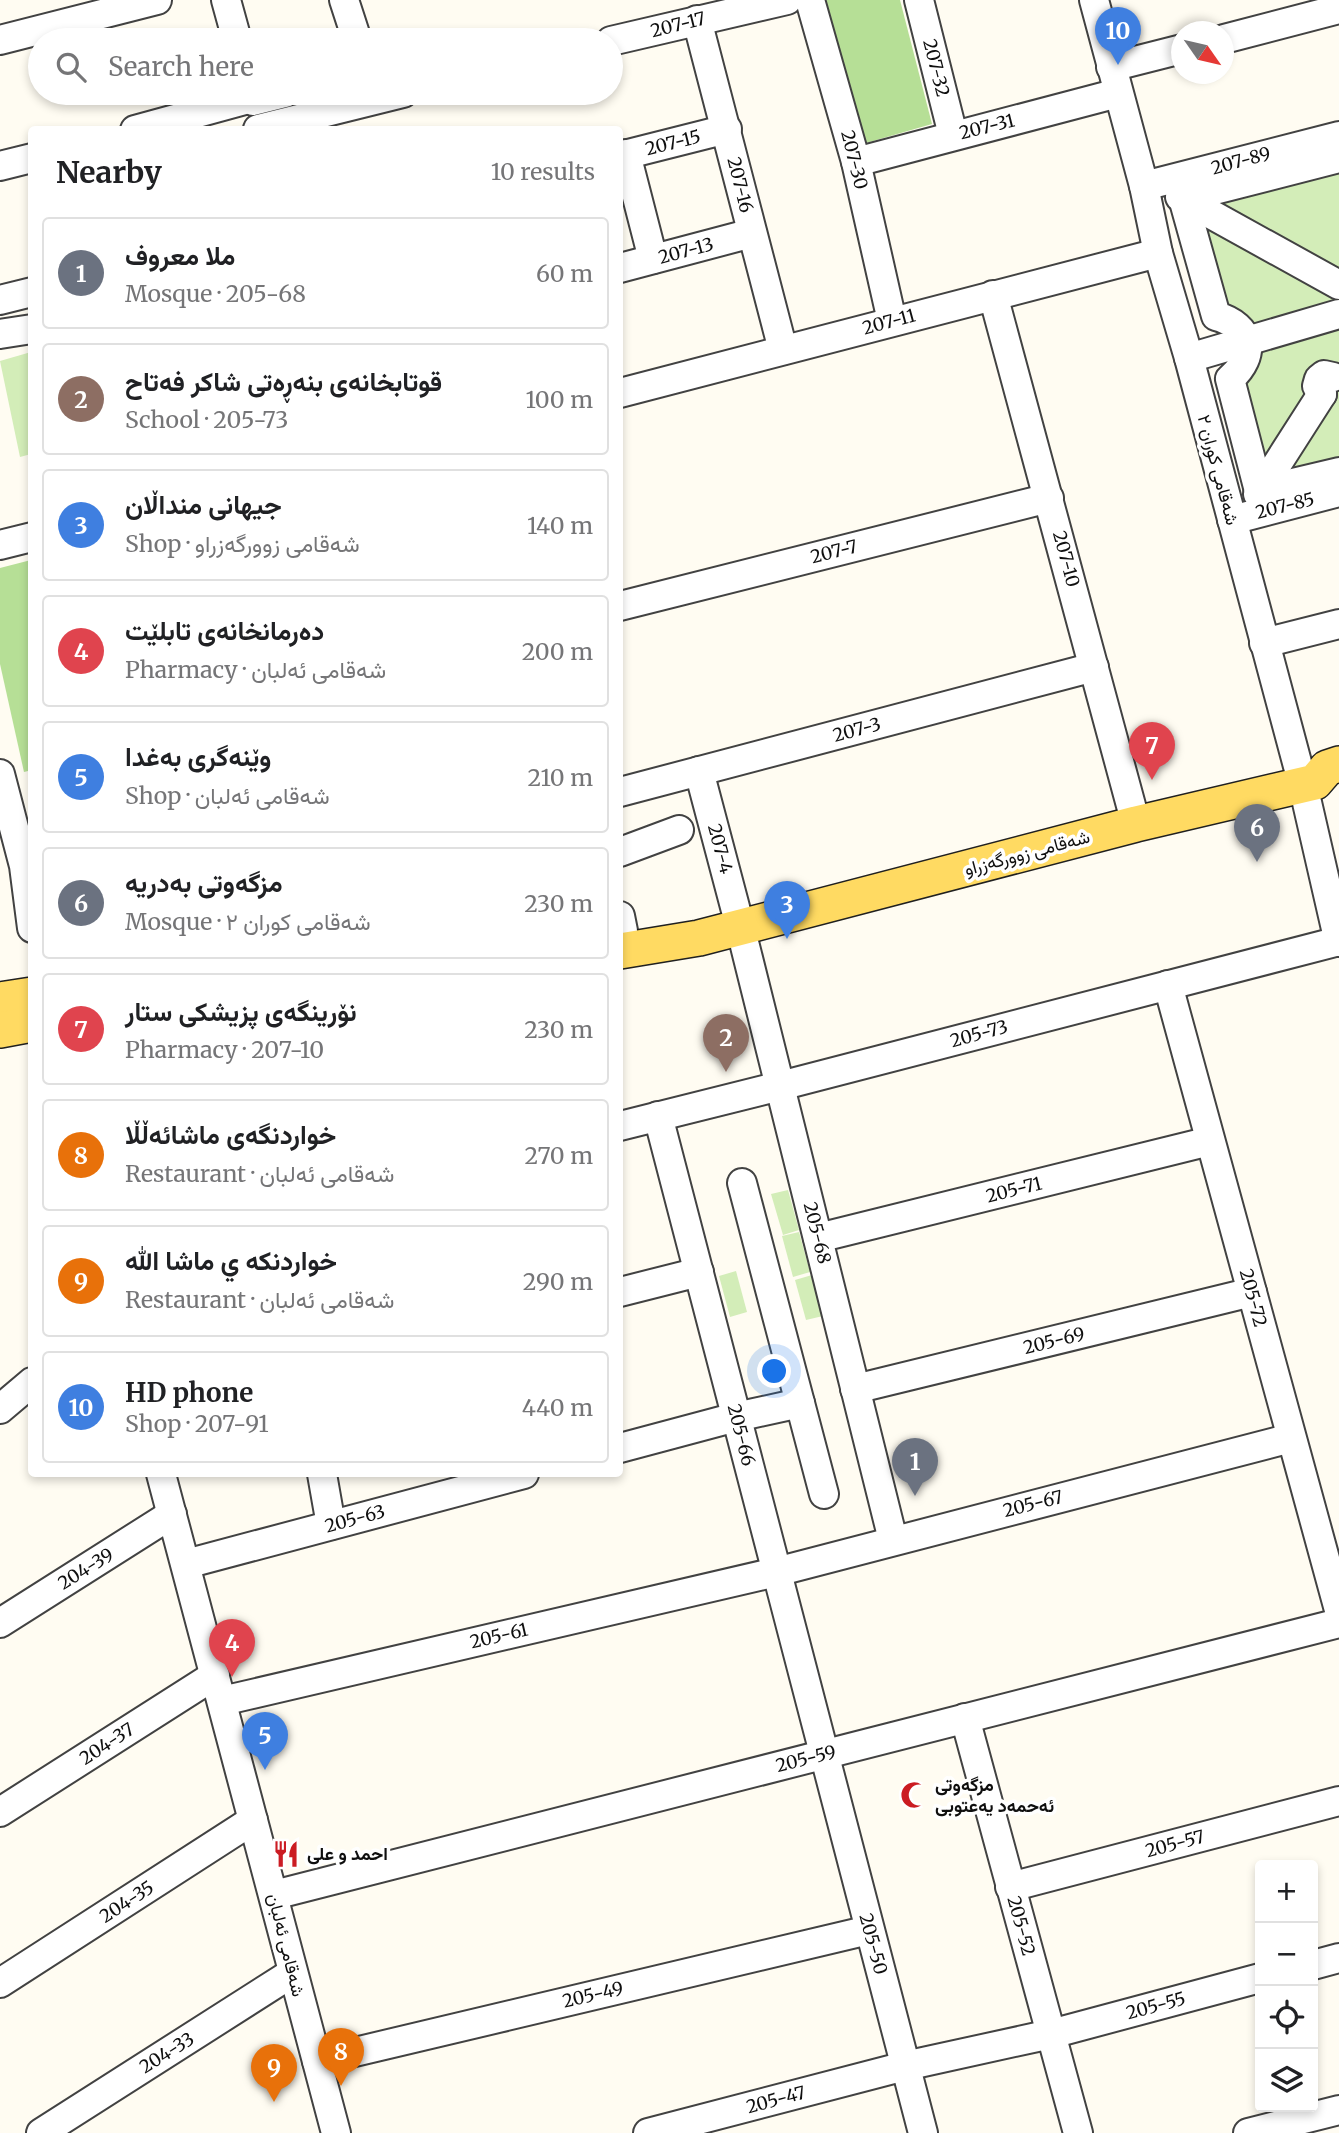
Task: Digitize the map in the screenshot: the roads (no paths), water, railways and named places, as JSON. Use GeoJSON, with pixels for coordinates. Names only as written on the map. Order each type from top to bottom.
{"type":"FeatureCollection","features":[{"type":"Feature","properties":{"kind":"main road","name":"شەقامی زوورگەزراو"},"geometry":{"type":"LineString","coordinates":[[623,933],[698,938],[1136,824],[1324,781]]}},
{"type":"Feature","properties":{"kind":"street"},"geometry":{"type":"LineString","coordinates":[[36,28],[100,7],[157,0]]}},
{"type":"Feature","properties":{"kind":"street"},"geometry":{"type":"LineString","coordinates":[[226,0],[234,28]]}},
{"type":"Feature","properties":{"kind":"street"},"geometry":{"type":"LineString","coordinates":[[344,0],[353,28]]}},
{"type":"Feature","properties":{"kind":"street","name":"207-17"},"geometry":{"type":"LineString","coordinates":[[623,38],[787,0]]}},
{"type":"Feature","properties":{"kind":"street","name":"207-30"},"geometry":{"type":"LineString","coordinates":[[810,0],[856,162],[892,321]]}},
{"type":"Feature","properties":{"kind":"street","name":"207-32"},"geometry":{"type":"LineString","coordinates":[[919,0],[953,135]]}},
{"type":"Feature","properties":{"kind":"street","name":"شەقامی کوران ٢"},"geometry":{"type":"LineString","coordinates":[[1094,0],[1144,186],[1158,253],[1189,358],[1264,643],[1324,781],[1339,941]]}},
{"type":"Feature","properties":{"kind":"street"},"geometry":{"type":"LineString","coordinates":[[1234,35],[1339,9]]}},
{"type":"Feature","properties":{"kind":"street","name":"207-16"},"geometry":{"type":"LineString","coordinates":[[697,20],[783,350]]}},
{"type":"Feature","properties":{"kind":"street"},"geometry":{"type":"LineString","coordinates":[[0,40],[28,31]]}},
{"type":"Feature","properties":{"kind":"street","name":"207-31"},"geometry":{"type":"LineString","coordinates":[[856,162],[953,135],[1115,80],[1171,54]]}},
{"type":"Feature","properties":{"kind":"street"},"geometry":{"type":"LineString","coordinates":[[149,126],[224,105]]}},
{"type":"Feature","properties":{"kind":"street"},"geometry":{"type":"LineString","coordinates":[[254,105],[257,126]]}},
{"type":"Feature","properties":{"kind":"street"},"geometry":{"type":"LineString","coordinates":[[268,126],[342,105]]}},
{"type":"Feature","properties":{"kind":"street","name":"207-15"},"geometry":{"type":"LineString","coordinates":[[623,155],[727,129]]}},
{"type":"Feature","properties":{"kind":"street","name":"207-89"},"geometry":{"type":"LineString","coordinates":[[1144,186],[1339,136]]}},
{"type":"Feature","properties":{"kind":"street"},"geometry":{"type":"LineString","coordinates":[[623,155],[653,259]]}},
{"type":"Feature","properties":{"kind":"street"},"geometry":{"type":"LineString","coordinates":[[1182,198],[1339,158]]}},
{"type":"Feature","properties":{"kind":"street"},"geometry":{"type":"LineString","coordinates":[[0,166],[28,159]]}},
{"type":"Feature","properties":{"kind":"street"},"geometry":{"type":"LineString","coordinates":[[1182,198],[1339,285]]}},
{"type":"Feature","properties":{"kind":"street"},"geometry":{"type":"LineString","coordinates":[[1182,198],[1216,316],[1233,322],[1246,341],[1245,361],[1230,379],[1258,492]]}},
{"type":"Feature","properties":{"kind":"street","name":"207-13"},"geometry":{"type":"LineString","coordinates":[[623,267],[752,233]]}},
{"type":"Feature","properties":{"kind":"street","name":"207-11"},"geometry":{"type":"LineString","coordinates":[[623,392],[1158,253]]}},
{"type":"Feature","properties":{"kind":"street"},"geometry":{"type":"LineString","coordinates":[[0,300],[28,293]]}},
{"type":"Feature","properties":{"kind":"street","name":"207-10"},"geometry":{"type":"LineString","coordinates":[[993,295],[1136,824]]}},
{"type":"Feature","properties":{"kind":"street"},"geometry":{"type":"LineString","coordinates":[[1189,358],[1339,314]]}},
{"type":"Feature","properties":{"kind":"street"},"geometry":{"type":"LineString","coordinates":[[0,334],[28,330]]}},
{"type":"Feature","properties":{"kind":"street"},"geometry":{"type":"LineString","coordinates":[[1258,492],[1331,380]]}},
{"type":"Feature","properties":{"kind":"street"},"geometry":{"type":"LineString","coordinates":[[1258,492],[1339,472]]}},
{"type":"Feature","properties":{"kind":"street","name":"207-85"},"geometry":{"type":"LineString","coordinates":[[1231,520],[1339,492]]}},
{"type":"Feature","properties":{"kind":"street","name":"207-7"},"geometry":{"type":"LineString","coordinates":[[623,605],[1049,498]]}},
{"type":"Feature","properties":{"kind":"street"},"geometry":{"type":"LineString","coordinates":[[0,545],[28,538]]}},
{"type":"Feature","properties":{"kind":"street"},"geometry":{"type":"LineString","coordinates":[[1264,643],[1339,624]]}},
{"type":"Feature","properties":{"kind":"street","name":"207-3"},"geometry":{"type":"LineString","coordinates":[[623,791],[1094,667]]}},
{"type":"Feature","properties":{"kind":"street","name":"207-4"},"geometry":{"type":"LineString","coordinates":[[699,771],[740,926]]}},
{"type":"Feature","properties":{"kind":"street"},"geometry":{"type":"LineString","coordinates":[[0,774],[28,867]]}},
{"type":"Feature","properties":{"kind":"street"},"geometry":{"type":"LineString","coordinates":[[623,851],[680,830]]}},
{"type":"Feature","properties":{"kind":"street","name":"205-68"},"geometry":{"type":"LineString","coordinates":[[740,926],[893,1540]]}},
{"type":"Feature","properties":{"kind":"street","name":"205-73"},"geometry":{"type":"LineString","coordinates":[[623,1125],[1339,941]]}},
{"type":"Feature","properties":{"kind":"street","name":"205-72"},"geometry":{"type":"LineString","coordinates":[[1168,985],[1339,1610]]}},
{"type":"Feature","properties":{"kind":"street","name":"205-66"},"geometry":{"type":"LineString","coordinates":[[658,1116],[823,1754]]}},
{"type":"Feature","properties":{"kind":"street","name":"205-71"},"geometry":{"type":"LineString","coordinates":[[818,1238],[1210,1141]]}},
{"type":"Feature","properties":{"kind":"street"},"geometry":{"type":"LineString","coordinates":[[742,1183],[824,1494]]}},
{"type":"Feature","properties":{"kind":"street"},"geometry":{"type":"LineString","coordinates":[[623,1291],[698,1272]]}},
{"type":"Feature","properties":{"kind":"street","name":"205-69"},"geometry":{"type":"LineString","coordinates":[[855,1389],[1252,1292]]}},
{"type":"Feature","properties":{"kind":"street"},"geometry":{"type":"LineString","coordinates":[[0,1409],[28,1385]]}},
{"type":"Feature","properties":{"kind":"street"},"geometry":{"type":"LineString","coordinates":[[623,1447],[800,1403]]}},
{"type":"Feature","properties":{"kind":"street","name":"205-67"},"geometry":{"type":"LineString","coordinates":[[776,1572],[1292,1438]]}},
{"type":"Feature","properties":{"kind":"street","name":"شەقامی ئەلبان"},"geometry":{"type":"LineString","coordinates":[[162,1477],[317,2061],[331,2131]]}},
{"type":"Feature","properties":{"kind":"street"},"geometry":{"type":"LineString","coordinates":[[323,1477],[331,1525]]}},
{"type":"Feature","properties":{"kind":"street","name":"205-63"},"geometry":{"type":"LineString","coordinates":[[186,1564],[513,1477]]}},
{"type":"Feature","properties":{"kind":"street","name":"204-39"},"geometry":{"type":"LineString","coordinates":[[0,1623],[172,1514]]}},
{"type":"Feature","properties":{"kind":"street","name":"205-61"},"geometry":{"type":"LineString","coordinates":[[218,1688],[776,1572]]}},
{"type":"Feature","properties":{"kind":"street","name":"205-59"},"geometry":{"type":"LineString","coordinates":[[274,1895],[1339,1623]]}},
{"type":"Feature","properties":{"kind":"street","name":"204-37"},"geometry":{"type":"LineString","coordinates":[[0,1812],[218,1688]]}},
{"type":"Feature","properties":{"kind":"street","name":"205-52"},"geometry":{"type":"LineString","coordinates":[[965,1718],[1078,2133]]}},
{"type":"Feature","properties":{"kind":"street","name":"205-50"},"geometry":{"type":"LineString","coordinates":[[823,1754],[923,2133]]}},
{"type":"Feature","properties":{"kind":"street","name":"205-57"},"geometry":{"type":"LineString","coordinates":[[1010,1887],[1339,1801]]}},
{"type":"Feature","properties":{"kind":"street","name":"204-35"},"geometry":{"type":"LineString","coordinates":[[0,1983],[253,1820]]}},
{"type":"Feature","properties":{"kind":"street","name":"205-49"},"geometry":{"type":"LineString","coordinates":[[317,2061],[869,1930]]}},
{"type":"Feature","properties":{"kind":"street"},"geometry":{"type":"LineString","coordinates":[[1318,1964],[1339,1958]]}},
{"type":"Feature","properties":{"kind":"street","name":"204-33"},"geometry":{"type":"LineString","coordinates":[[41,2133],[292,1973]]}},
{"type":"Feature","properties":{"kind":"street","name":"205-55"},"geometry":{"type":"LineString","coordinates":[[905,2066],[1051,2034],[1255,1980]]}},
{"type":"Feature","properties":{"kind":"street","name":"205-47"},"geometry":{"type":"LineString","coordinates":[[648,2133],[905,2066]]}},
{"type":"Feature","properties":{"kind":"street"},"geometry":{"type":"LineString","coordinates":[[1248,2133],[1339,2110]]}},
{"type":"Feature","properties":{"kind":"place","name":"HD phone"},"geometry":{"type":"Point","coordinates":[1118,65]}},
{"type":"Feature","properties":{"kind":"place","name":"نۆرینگەی پزیشکی ستار"},"geometry":{"type":"Point","coordinates":[1152,780]}},
{"type":"Feature","properties":{"kind":"place","name":"مزگه‌وتی به‌دریه"},"geometry":{"type":"Point","coordinates":[1257,862]}},
{"type":"Feature","properties":{"kind":"place","name":"جیهانی منداڵان"},"geometry":{"type":"Point","coordinates":[787,939]}},
{"type":"Feature","properties":{"kind":"place","name":"قوتابخانەی بنەڕەتی شاكر فەتاح"},"geometry":{"type":"Point","coordinates":[726,1072]}},
{"type":"Feature","properties":{"kind":"place","name":"ملا معروف"},"geometry":{"type":"Point","coordinates":[915,1496]}},
{"type":"Feature","properties":{"kind":"place","name":"دەرمانخانەی تابلێت"},"geometry":{"type":"Point","coordinates":[232,1677]}},
{"type":"Feature","properties":{"kind":"place","name":"وێنەگری بەغدا"},"geometry":{"type":"Point","coordinates":[265,1770]}},
{"type":"Feature","properties":{"kind":"place","name":"مزگەوتی ئەحمەد یەعتوبی"},"geometry":{"type":"Point","coordinates":[914,1795]}},
{"type":"Feature","properties":{"kind":"place","name":"احمد و علی"},"geometry":{"type":"Point","coordinates":[286,1854]}},
{"type":"Feature","properties":{"kind":"place","name":"خواردنگەی ماشائەڵڵا"},"geometry":{"type":"Point","coordinates":[341,2086]}},
{"type":"Feature","properties":{"kind":"place","name":"خواردنكه ي ماشا الله"},"geometry":{"type":"Point","coordinates":[274,2102]}}]}
